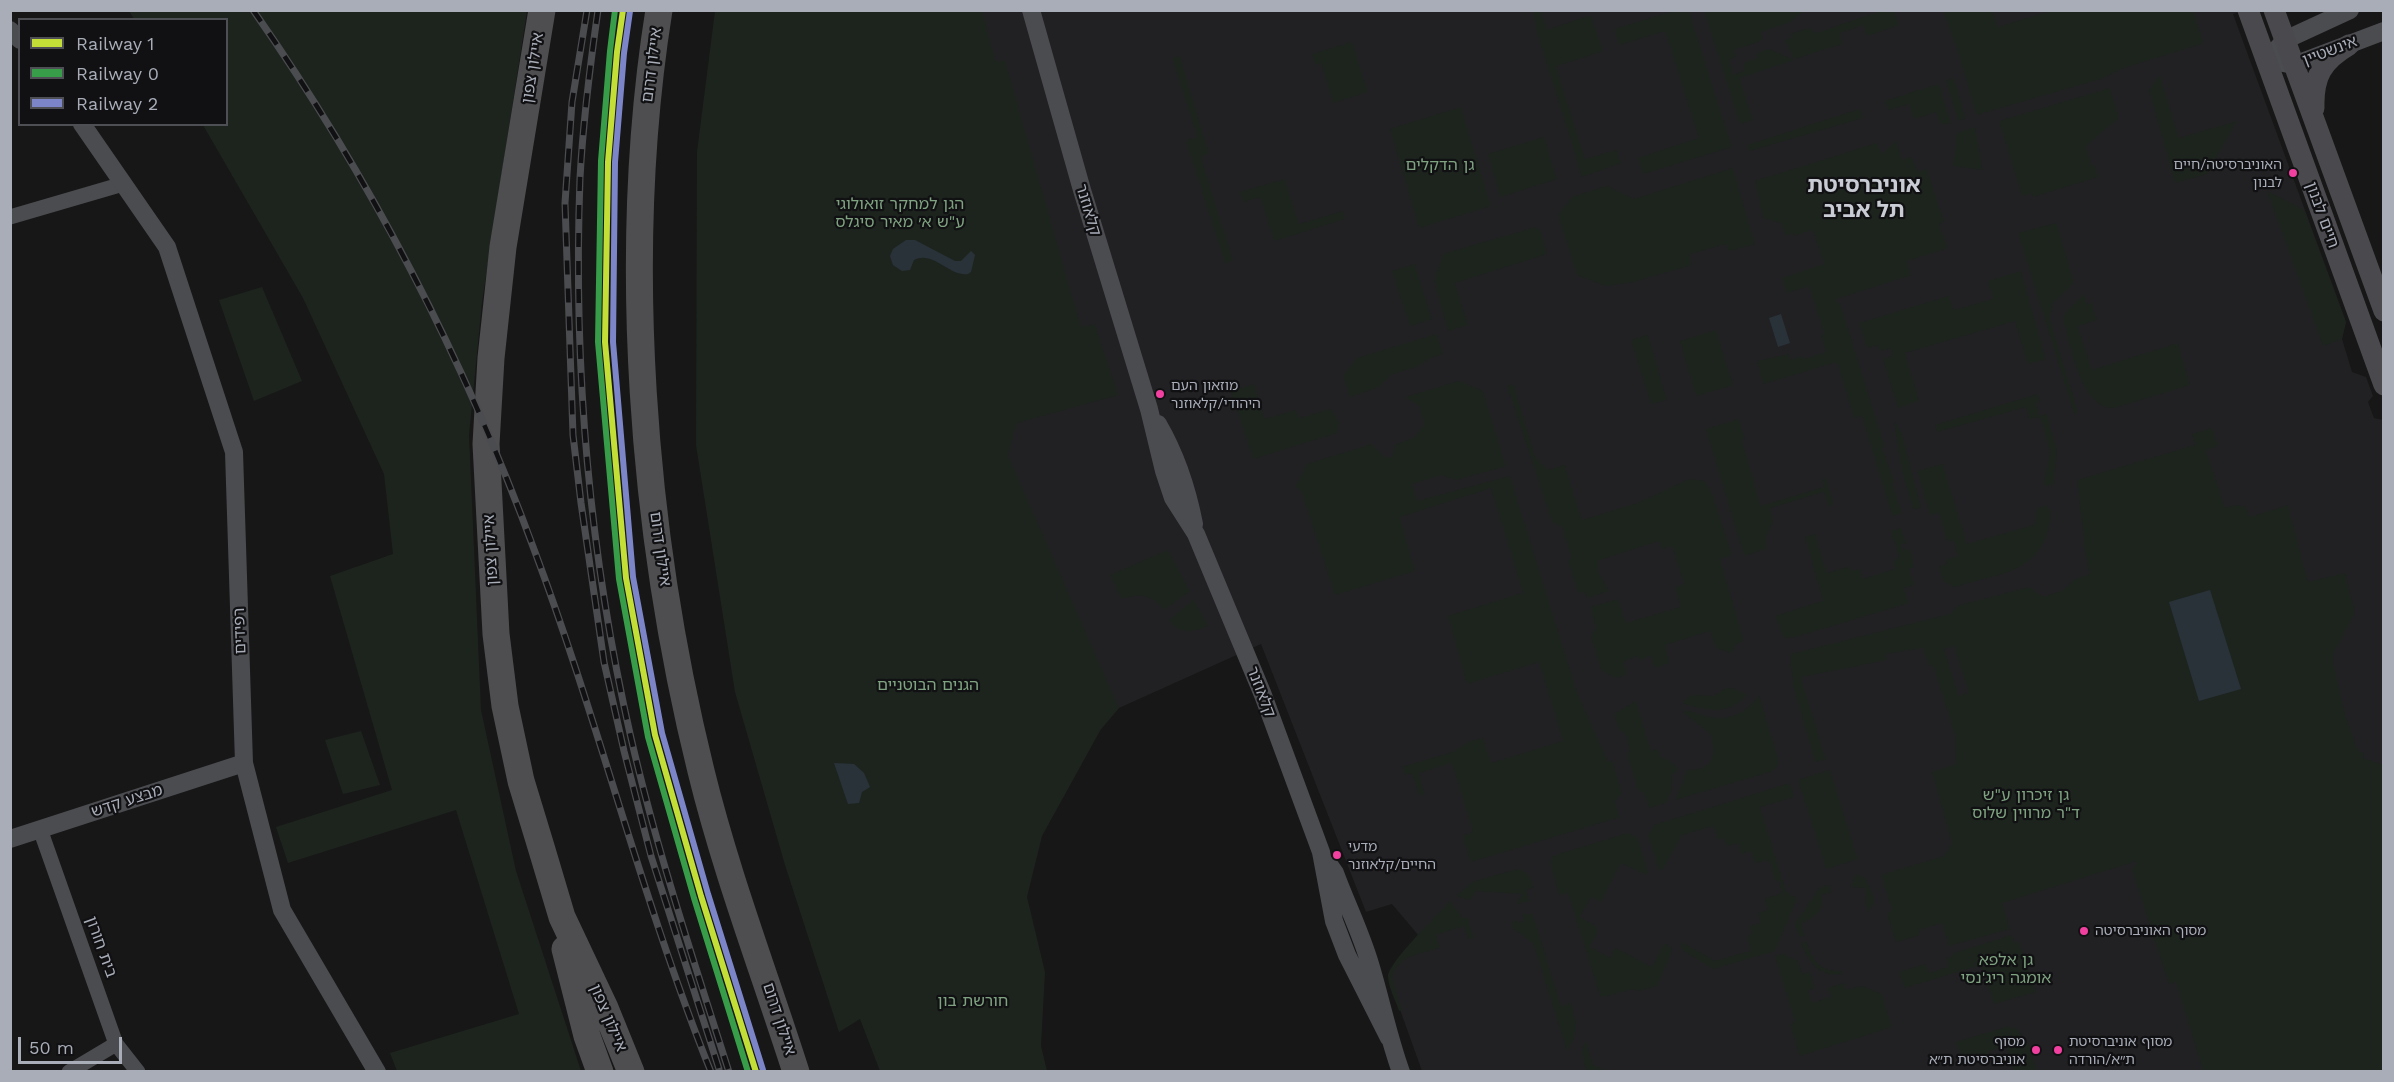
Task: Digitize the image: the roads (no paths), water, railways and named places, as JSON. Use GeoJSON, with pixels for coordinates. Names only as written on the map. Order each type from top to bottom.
{"type":"FeatureCollection","features":[{"type":"Feature","properties":{"kind":"highway","name":"איילון צפון"},"geometry":{"type":"LineString","coordinates":[[542,10],[503,247],[491,358],[486,444],[492,590],[505,706],[521,781],[562,917],[605,1008],[631,1071]]}},
{"type":"Feature","properties":{"kind":"highway","name":"איילון דרום"},"geometry":{"type":"LineString","coordinates":[[659,10],[646,107],[641,276],[645,410],[658,544],[670,623],[700,771],[728,871],[796,1071]]}},
{"type":"Feature","properties":{"kind":"highway"},"geometry":{"type":"LineString","coordinates":[[728,871],[809,1071]]}},
{"type":"Feature","properties":{"kind":"highway"},"geometry":{"type":"LineString","coordinates":[[562,917],[566,958],[587,1036],[600,1071]]}},
{"type":"Feature","properties":{"kind":"main road","name":"חיים לבנון"},"geometry":{"type":"LineString","coordinates":[[2248,10],[2384,385]]}},
{"type":"Feature","properties":{"kind":"main road","name":"חיים לבנון"},"geometry":{"type":"LineString","coordinates":[[2274,10],[2384,312]]}},
{"type":"Feature","properties":{"kind":"main road"},"geometry":{"type":"LineString","coordinates":[[2314,118],[2314,93],[2318,75],[2331,56],[2349,45]]}},
{"type":"Feature","properties":{"kind":"street","name":"קלאוזנר"},"geometry":{"type":"LineString","coordinates":[[1031,10],[1082,190],[1149,409],[1179,466],[1188,492],[1196,534],[1263,695],[1321,852],[1334,921],[1347,955],[1389,1038],[1401,1071]]}},
{"type":"Feature","properties":{"kind":"street","name":"אינשטיין"},"geometry":{"type":"LineString","coordinates":[[2266,60],[2285,40],[2350,10]]}},
{"type":"Feature","properties":{"kind":"street","name":"אינשטיין"},"geometry":{"type":"LineString","coordinates":[[2266,60],[2294,65],[2384,31]]}},
{"type":"Feature","properties":{"kind":"street","name":"רפידים"},"geometry":{"type":"LineString","coordinates":[[83,126],[167,247],[234,452],[244,763],[282,910],[376,1071]]}},
{"type":"Feature","properties":{"kind":"street"},"geometry":{"type":"LineString","coordinates":[[10,217],[123,184]]}},
{"type":"Feature","properties":{"kind":"street","name":"מבצע קדש"},"geometry":{"type":"LineString","coordinates":[[10,839],[244,763]]}},
{"type":"Feature","properties":{"kind":"street","name":"בית חורון"},"geometry":{"type":"LineString","coordinates":[[40,829],[116,1044],[138,1071]]}},
{"type":"Feature","properties":{"kind":"street"},"geometry":{"type":"LineString","coordinates":[[69,1071],[116,1044]]}},
{"type":"Feature","properties":{"kind":"railway"},"geometry":{"type":"LineString","coordinates":[[253,10],[337,138],[375,205],[412,272],[478,410],[508,481],[558,617],[664,944],[711,1072]]}},
{"type":"Feature","properties":{"kind":"railway"},"geometry":{"type":"LineString","coordinates":[[587,10],[572,102],[565,203],[573,435],[581,503],[604,662],[624,751],[651,856],[719,1069]]}},
{"type":"Feature","properties":{"kind":"railway"},"geometry":{"type":"LineString","coordinates":[[598,10],[583,136],[578,248],[582,389],[595,530],[616,669],[641,780],[677,906],[729,1072]]}},
{"type":"Feature","properties":{"kind":"rail line","name":"0"},"geometry":{"type":"LineString","coordinates":[[615,10],[601,161],[598,342],[619,579],[648,737],[694,898],[748,1072]]}},
{"type":"Feature","properties":{"kind":"rail line","name":"1"},"geometry":{"type":"LineString","coordinates":[[623,10],[617,52],[608,162],[605,342],[626,578],[655,735],[701,896],[756,1072]]}},
{"type":"Feature","properties":{"kind":"rail line","name":"2"},"geometry":{"type":"LineString","coordinates":[[630,11],[624,53],[615,162],[613,342],[633,577],[662,733],[708,894],[763,1070]]}},
{"type":"Feature","properties":{"kind":"place","name":"האוניברסיטה/חיים לבנון"},"geometry":{"type":"Point","coordinates":[2293,173]}},
{"type":"Feature","properties":{"kind":"place","name":"מוזאון העם היהודי/קלאוזנר"},"geometry":{"type":"Point","coordinates":[1160,394]}},
{"type":"Feature","properties":{"kind":"place","name":"מדעי החיים/קלאוזנר"},"geometry":{"type":"Point","coordinates":[1337,855]}},
{"type":"Feature","properties":{"kind":"place","name":"מסוף האוניברסיטה"},"geometry":{"type":"Point","coordinates":[2084,931]}},
{"type":"Feature","properties":{"kind":"place","name":"מסוף אוניברסיטת ת״א"},"geometry":{"type":"Point","coordinates":[2036,1050]}},
{"type":"Feature","properties":{"kind":"place","name":"מסוף אוניברסיטת ת״א/הורדה"},"geometry":{"type":"Point","coordinates":[2058,1050]}},
{"type":"Feature","properties":{"kind":"district","name":"אוניברסיטת תל אביב"},"geometry":{"type":"Point","coordinates":[1864,198]}},
{"type":"Feature","properties":{"kind":"park label","name":"גן הדקלים"},"geometry":{"type":"Point","coordinates":[1440,165]}},
{"type":"Feature","properties":{"kind":"park label","name":"הגן למחקר זואולוגי ע\"ש א׳ מאיר סיגלס"},"geometry":{"type":"Point","coordinates":[900,213]}},
{"type":"Feature","properties":{"kind":"park label","name":"הגנים הבוטניים"},"geometry":{"type":"Point","coordinates":[928,685]}},
{"type":"Feature","properties":{"kind":"park label","name":"גן זיכרון ע\"ש ד\"ר מרווין שלוס"},"geometry":{"type":"Point","coordinates":[2026,804]}},
{"type":"Feature","properties":{"kind":"park label","name":"גן אלפא אומגה ריג'נסי"},"geometry":{"type":"Point","coordinates":[2006,969]}},
{"type":"Feature","properties":{"kind":"park label","name":"חורשת בון"},"geometry":{"type":"Point","coordinates":[973,1001]}}]}
